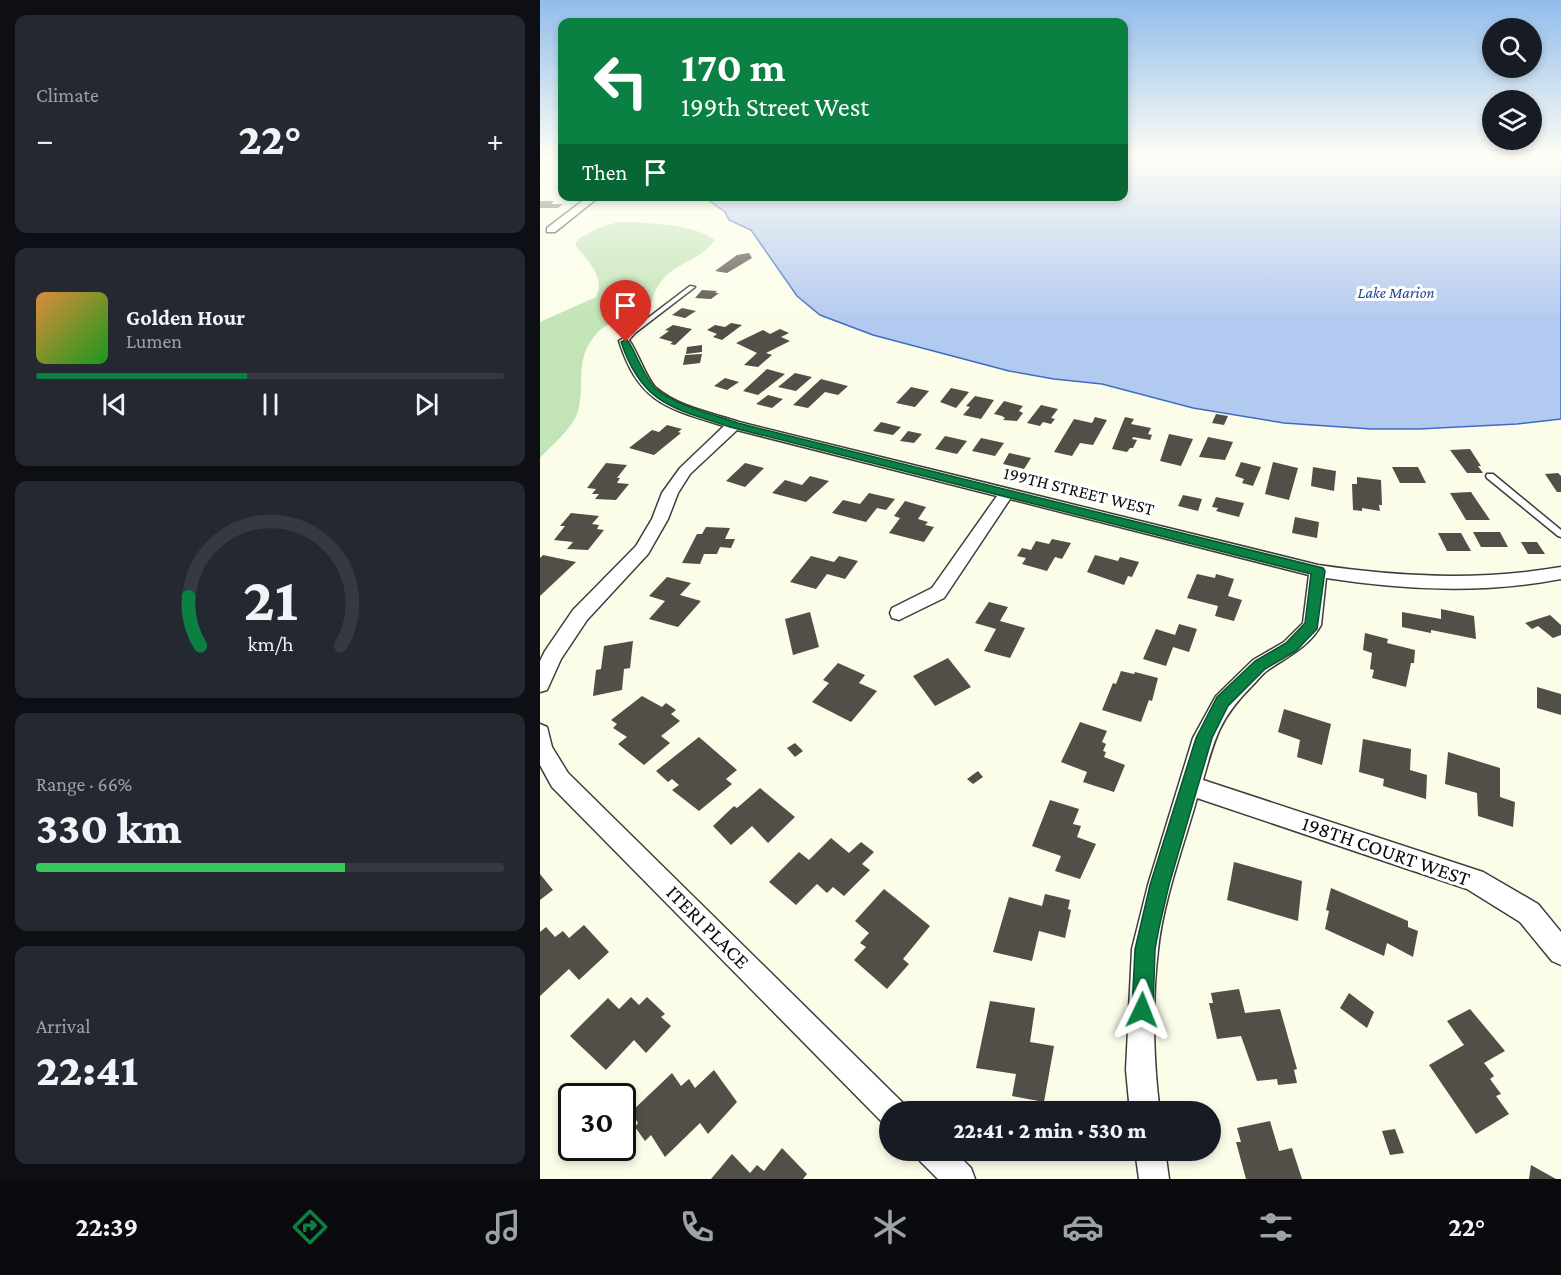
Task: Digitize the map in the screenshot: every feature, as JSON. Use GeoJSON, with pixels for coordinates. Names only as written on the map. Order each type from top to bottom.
{"type":"FeatureCollection","features":[{"type":"Feature","properties":{"kind":"street"},"geometry":{"type":"LineString","coordinates":[[551,230],[575,212]]}},
{"type":"Feature","properties":{"kind":"street","name":"199TH STREET WEST"},"geometry":{"type":"LineString","coordinates":[[626,342],[634,366],[652,391],[686,409],[734,425],[1006,494],[1318,571],[1395,581],[1468,583],[1526,580],[1561,573]]}},
{"type":"Feature","properties":{"kind":"street"},"geometry":{"type":"LineString","coordinates":[[540,684],[552,656],[580,615],[642,550],[660,519],[670,493],[685,471],[734,425]]}},
{"type":"Feature","properties":{"kind":"street"},"geometry":{"type":"LineString","coordinates":[[899,614],[938,593],[1006,494]]}},
{"type":"Feature","properties":{"kind":"street"},"geometry":{"type":"LineString","coordinates":[[1144,1101],[1140,1070],[1145,949],[1160,885],[1204,738],[1223,702],[1260,665],[1291,647],[1312,625],[1318,571]]}},
{"type":"Feature","properties":{"kind":"street","name":"ITERI PLACE"},"geometry":{"type":"LineString","coordinates":[[540,733],[542,748],[560,780],[881,1101]]}},
{"type":"Feature","properties":{"kind":"street","name":"198TH COURT WEST"},"geometry":{"type":"LineString","coordinates":[[1189,785],[1474,880],[1529,913],[1561,952]]}},
{"type":"Feature","properties":{"kind":"street"},"geometry":{"type":"LineString","coordinates":[[942,1161],[960,1179]]}},
{"type":"Feature","properties":{"kind":"street"},"geometry":{"type":"LineString","coordinates":[[1152,1161],[1154,1179]]}},
{"type":"Feature","properties":{"kind":"lane"},"geometry":{"type":"LineString","coordinates":[[626,342],[633,332],[692,287]]}},
{"type":"Feature","properties":{"kind":"lane"},"geometry":{"type":"LineString","coordinates":[[1490,476],[1561,534]]}},
{"type":"Feature","properties":{"kind":"green space"},"geometry":{"type":"Polygon","coordinates":[[[618,222],[654,223],[682,227],[695,230],[715,240],[706,250],[670,272],[663,279],[651,304],[598,332],[585,352],[578,411],[567,430],[540,458],[540,322],[596,297],[599,283],[597,276],[590,263],[575,245],[578,239],[598,228],[618,222]]]}},
{"type":"Feature","properties":{"kind":"water","name":"Lake Marion"},"geometry":{"type":"Polygon","coordinates":[[[725,212],[1561,212],[1561,419],[1517,424],[1419,429],[1371,429],[1284,423],[1193,408],[1102,384],[1009,371],[873,335],[820,315],[797,296],[751,230],[729,220],[725,212]]]}},
{"type":"Feature","properties":{"kind":"building"},"geometry":{"type":"Polygon","coordinates":[[[749,253],[752,258],[727,273],[715,271],[737,255],[749,253]]]}},
{"type":"Feature","properties":{"kind":"building"},"geometry":{"type":"Polygon","coordinates":[[[702,290],[719,293],[711,299],[695,298],[702,290]]]}},
{"type":"Feature","properties":{"kind":"building"},"geometry":{"type":"Polygon","coordinates":[[[682,308],[696,311],[685,318],[672,315],[682,308]]]}},
{"type":"Feature","properties":{"kind":"building"},"geometry":{"type":"Polygon","coordinates":[[[731,323],[742,325],[722,340],[713,337],[717,334],[707,330],[715,325],[725,327],[731,323]]]}},
{"type":"Feature","properties":{"kind":"building"},"geometry":{"type":"Polygon","coordinates":[[[673,325],[692,329],[675,345],[670,344],[673,342],[659,338],[673,325]]]}},
{"type":"Feature","properties":{"kind":"building"},"geometry":{"type":"Polygon","coordinates":[[[780,329],[789,333],[781,337],[790,341],[766,353],[772,355],[758,367],[744,365],[757,353],[736,343],[763,330],[770,334],[780,329]]]}},
{"type":"Feature","properties":{"kind":"building"},"geometry":{"type":"Polygon","coordinates":[[[702,345],[702,352],[686,354],[687,347],[702,345]]]}},
{"type":"Feature","properties":{"kind":"building"},"geometry":{"type":"Polygon","coordinates":[[[702,354],[700,363],[683,365],[685,355],[702,354]]]}},
{"type":"Feature","properties":{"kind":"building"},"geometry":{"type":"Polygon","coordinates":[[[767,369],[785,374],[758,395],[743,391],[767,369]]]}},
{"type":"Feature","properties":{"kind":"building"},"geometry":{"type":"Polygon","coordinates":[[[795,373],[812,377],[796,391],[778,387],[795,373]]]}},
{"type":"Feature","properties":{"kind":"building"},"geometry":{"type":"Polygon","coordinates":[[[725,378],[739,382],[727,390],[714,386],[725,378]]]}},
{"type":"Feature","properties":{"kind":"building"},"geometry":{"type":"Polygon","coordinates":[[[821,379],[848,386],[838,395],[825,392],[808,408],[793,405],[821,379]]]}},
{"type":"Feature","properties":{"kind":"building"},"geometry":{"type":"Polygon","coordinates":[[[911,387],[929,391],[915,407],[896,403],[911,387]]]}},
{"type":"Feature","properties":{"kind":"building"},"geometry":{"type":"Polygon","coordinates":[[[951,388],[969,392],[956,408],[940,402],[951,388]]]}},
{"type":"Feature","properties":{"kind":"building"},"geometry":{"type":"Polygon","coordinates":[[[768,395],[783,399],[772,408],[756,404],[768,395]]]}},
{"type":"Feature","properties":{"kind":"building"},"geometry":{"type":"Polygon","coordinates":[[[975,396],[994,400],[981,419],[963,415],[970,407],[966,406],[975,396]]]}},
{"type":"Feature","properties":{"kind":"building"},"geometry":{"type":"Polygon","coordinates":[[[1004,401],[1023,406],[1019,411],[1023,413],[1017,421],[1003,420],[1005,418],[994,414],[1004,401]]]}},
{"type":"Feature","properties":{"kind":"building"},"geometry":{"type":"Polygon","coordinates":[[[1041,405],[1058,409],[1051,418],[1055,419],[1051,424],[1043,422],[1040,426],[1027,423],[1041,405]]]}},
{"type":"Feature","properties":{"kind":"building"},"geometry":{"type":"Polygon","coordinates":[[[1216,414],[1228,416],[1224,425],[1212,423],[1216,414]]]}},
{"type":"Feature","properties":{"kind":"building"},"geometry":{"type":"Polygon","coordinates":[[[1095,417],[1107,420],[1093,445],[1080,443],[1072,456],[1054,452],[1074,419],[1092,423],[1095,417]]]}},
{"type":"Feature","properties":{"kind":"building"},"geometry":{"type":"Polygon","coordinates":[[[1125,417],[1134,419],[1131,424],[1151,428],[1148,434],[1152,435],[1150,440],[1133,437],[1132,439],[1137,440],[1133,448],[1127,452],[1112,449],[1125,417]]]}},
{"type":"Feature","properties":{"kind":"building"},"geometry":{"type":"Polygon","coordinates":[[[881,422],[901,427],[893,435],[873,431],[881,422]]]}},
{"type":"Feature","properties":{"kind":"building"},"geometry":{"type":"Polygon","coordinates":[[[667,425],[682,429],[678,432],[681,433],[654,455],[629,448],[652,430],[659,432],[667,425]]]}},
{"type":"Feature","properties":{"kind":"building"},"geometry":{"type":"Polygon","coordinates":[[[908,431],[922,434],[914,443],[900,441],[908,431]]]}},
{"type":"Feature","properties":{"kind":"building"},"geometry":{"type":"Polygon","coordinates":[[[1169,434],[1193,439],[1181,466],[1160,461],[1169,434]]]}},
{"type":"Feature","properties":{"kind":"building"},"geometry":{"type":"Polygon","coordinates":[[[945,436],[967,441],[957,454],[935,449],[945,436]]]}},
{"type":"Feature","properties":{"kind":"building"},"geometry":{"type":"Polygon","coordinates":[[[1208,437],[1233,442],[1225,460],[1199,457],[1208,437]]]}},
{"type":"Feature","properties":{"kind":"building"},"geometry":{"type":"Polygon","coordinates":[[[981,438],[1004,443],[995,456],[972,451],[981,438]]]}},
{"type":"Feature","properties":{"kind":"building"},"geometry":{"type":"Polygon","coordinates":[[[1470,449],[1483,473],[1467,473],[1450,450],[1470,449]]]}},
{"type":"Feature","properties":{"kind":"building"},"geometry":{"type":"Polygon","coordinates":[[[1009,453],[1031,458],[1024,469],[1003,464],[1009,453]]]}},
{"type":"Feature","properties":{"kind":"building"},"geometry":{"type":"Polygon","coordinates":[[[1241,462],[1261,467],[1253,486],[1242,483],[1244,479],[1235,476],[1241,462]]]}},
{"type":"Feature","properties":{"kind":"building"},"geometry":{"type":"Polygon","coordinates":[[[1273,462],[1298,468],[1289,500],[1265,494],[1273,462]]]}},
{"type":"Feature","properties":{"kind":"building"},"geometry":{"type":"Polygon","coordinates":[[[606,463],[627,465],[617,478],[620,478],[617,483],[629,484],[616,500],[595,499],[599,494],[592,494],[596,489],[587,488],[606,463]]]}},
{"type":"Feature","properties":{"kind":"building"},"geometry":{"type":"Polygon","coordinates":[[[745,463],[764,468],[745,487],[726,481],[745,463]]]}},
{"type":"Feature","properties":{"kind":"building"},"geometry":{"type":"Polygon","coordinates":[[[1313,467],[1336,471],[1334,491],[1311,486],[1313,467]]]}},
{"type":"Feature","properties":{"kind":"building"},"geometry":{"type":"Polygon","coordinates":[[[1392,467],[1418,467],[1426,483],[1400,483],[1392,467]]]}},
{"type":"Feature","properties":{"kind":"building"},"geometry":{"type":"Polygon","coordinates":[[[1558,473],[1561,476],[1561,492],[1557,492],[1545,474],[1558,473]]]}},
{"type":"Feature","properties":{"kind":"building"},"geometry":{"type":"Polygon","coordinates":[[[810,476],[829,481],[806,502],[772,493],[785,480],[802,485],[810,476]]]}},
{"type":"Feature","properties":{"kind":"building"},"geometry":{"type":"Polygon","coordinates":[[[1357,477],[1381,480],[1382,505],[1379,505],[1380,511],[1362,508],[1362,511],[1353,510],[1352,484],[1357,484],[1357,477]]]}},
{"type":"Feature","properties":{"kind":"building"},"geometry":{"type":"Polygon","coordinates":[[[1471,492],[1490,520],[1466,520],[1450,493],[1471,492]]]}},
{"type":"Feature","properties":{"kind":"building"},"geometry":{"type":"Polygon","coordinates":[[[869,493],[895,499],[886,510],[877,508],[866,522],[832,513],[843,500],[860,504],[869,493]]]}},
{"type":"Feature","properties":{"kind":"building"},"geometry":{"type":"Polygon","coordinates":[[[1183,495],[1202,499],[1198,511],[1178,506],[1183,495]]]}},
{"type":"Feature","properties":{"kind":"building"},"geometry":{"type":"Polygon","coordinates":[[[1216,497],[1244,503],[1239,517],[1216,511],[1218,508],[1212,507],[1216,497]]]}},
{"type":"Feature","properties":{"kind":"building"},"geometry":{"type":"Polygon","coordinates":[[[905,501],[926,507],[918,519],[928,522],[925,525],[934,527],[924,542],[889,533],[900,518],[894,516],[905,501]]]}},
{"type":"Feature","properties":{"kind":"building"},"geometry":{"type":"Polygon","coordinates":[[[571,513],[599,516],[592,524],[599,525],[597,529],[604,530],[588,550],[567,549],[573,542],[554,540],[565,526],[560,526],[571,513]]]}},
{"type":"Feature","properties":{"kind":"building"},"geometry":{"type":"Polygon","coordinates":[[[1295,517],[1319,522],[1317,538],[1292,533],[1295,517]]]}},
{"type":"Feature","properties":{"kind":"building"},"geometry":{"type":"Polygon","coordinates":[[[706,527],[730,528],[725,539],[735,539],[731,548],[720,547],[717,554],[704,554],[700,564],[682,563],[697,534],[702,534],[706,527]]]}},
{"type":"Feature","properties":{"kind":"building"},"geometry":{"type":"Polygon","coordinates":[[[1473,532],[1500,532],[1508,547],[1481,547],[1473,532]]]}},
{"type":"Feature","properties":{"kind":"building"},"geometry":{"type":"Polygon","coordinates":[[[1438,533],[1461,533],[1471,551],[1447,551],[1438,533]]]}},
{"type":"Feature","properties":{"kind":"building"},"geometry":{"type":"Polygon","coordinates":[[[1052,539],[1071,543],[1062,559],[1055,557],[1047,571],[1022,564],[1026,558],[1017,556],[1022,548],[1031,550],[1036,541],[1049,544],[1052,539]]]}},
{"type":"Feature","properties":{"kind":"building"},"geometry":{"type":"Polygon","coordinates":[[[1521,542],[1537,542],[1545,554],[1528,554],[1521,542]]]}},
{"type":"Feature","properties":{"kind":"building"},"geometry":{"type":"Polygon","coordinates":[[[543,555],[576,562],[540,596],[540,558],[543,555]]]}},
{"type":"Feature","properties":{"kind":"building"},"geometry":{"type":"Polygon","coordinates":[[[1095,555],[1118,561],[1120,557],[1139,562],[1132,577],[1128,576],[1124,585],[1087,572],[1095,555]]]}},
{"type":"Feature","properties":{"kind":"building"},"geometry":{"type":"Polygon","coordinates":[[[811,556],[834,562],[839,556],[858,561],[845,579],[827,574],[816,589],[790,582],[811,556]]]}},
{"type":"Feature","properties":{"kind":"building"},"geometry":{"type":"Polygon","coordinates":[[[1197,574],[1215,578],[1216,574],[1234,579],[1228,596],[1242,600],[1234,621],[1215,616],[1218,606],[1187,598],[1197,574]]]}},
{"type":"Feature","properties":{"kind":"building"},"geometry":{"type":"Polygon","coordinates":[[[667,577],[691,583],[680,595],[701,601],[678,627],[649,619],[665,601],[649,596],[667,577]]]}},
{"type":"Feature","properties":{"kind":"building"},"geometry":{"type":"Polygon","coordinates":[[[989,602],[1008,607],[1000,621],[1025,628],[1010,658],[984,651],[996,629],[975,623],[989,602]]]}},
{"type":"Feature","properties":{"kind":"building"},"geometry":{"type":"Polygon","coordinates":[[[1441,609],[1474,616],[1476,639],[1402,627],[1402,612],[1441,619],[1441,609]]]}},
{"type":"Feature","properties":{"kind":"building"},"geometry":{"type":"Polygon","coordinates":[[[810,612],[819,647],[793,655],[785,619],[810,612]]]}},
{"type":"Feature","properties":{"kind":"building"},"geometry":{"type":"Polygon","coordinates":[[[1550,615],[1561,625],[1561,635],[1553,638],[1538,626],[1532,629],[1525,623],[1550,615]]]}},
{"type":"Feature","properties":{"kind":"building"},"geometry":{"type":"Polygon","coordinates":[[[1179,624],[1197,629],[1189,652],[1173,647],[1166,666],[1143,659],[1156,629],[1175,635],[1179,624]]]}},
{"type":"Feature","properties":{"kind":"building"},"geometry":{"type":"Polygon","coordinates":[[[1365,633],[1388,639],[1387,643],[1415,650],[1414,663],[1411,663],[1406,687],[1372,678],[1374,670],[1370,669],[1372,653],[1363,650],[1365,633]]]}},
{"type":"Feature","properties":{"kind":"building"},"geometry":{"type":"Polygon","coordinates":[[[633,641],[630,668],[624,669],[622,690],[593,696],[596,670],[601,669],[604,646],[633,641]]]}},
{"type":"Feature","properties":{"kind":"building"},"geometry":{"type":"Polygon","coordinates":[[[948,658],[971,687],[935,706],[913,676],[948,658]]]}},
{"type":"Feature","properties":{"kind":"building"},"geometry":{"type":"Polygon","coordinates":[[[838,663],[865,675],[859,683],[877,691],[851,722],[812,702],[829,683],[823,680],[838,663]]]}},
{"type":"Feature","properties":{"kind":"building"},"geometry":{"type":"Polygon","coordinates":[[[1121,671],[1158,678],[1152,701],[1149,700],[1141,722],[1102,710],[1113,683],[1116,684],[1121,671]]]}},
{"type":"Feature","properties":{"kind":"building"},"geometry":{"type":"Polygon","coordinates":[[[1537,687],[1561,694],[1561,715],[1537,708],[1537,687]]]}},
{"type":"Feature","properties":{"kind":"building"},"geometry":{"type":"Polygon","coordinates":[[[642,696],[662,707],[666,703],[676,710],[671,714],[680,721],[661,736],[670,743],[644,765],[618,744],[627,737],[613,728],[617,724],[611,720],[642,696]]]}},
{"type":"Feature","properties":{"kind":"building"},"geometry":{"type":"Polygon","coordinates":[[[1284,709],[1331,724],[1322,765],[1297,757],[1300,740],[1278,732],[1284,709]]]}},
{"type":"Feature","properties":{"kind":"building"},"geometry":{"type":"Polygon","coordinates":[[[1080,722],[1107,731],[1102,742],[1106,744],[1103,751],[1106,752],[1104,757],[1125,765],[1114,792],[1083,782],[1087,772],[1061,762],[1080,722]]]}},
{"type":"Feature","properties":{"kind":"building"},"geometry":{"type":"Polygon","coordinates":[[[699,737],[737,770],[726,779],[732,784],[699,811],[672,790],[679,785],[672,779],[668,782],[656,771],[699,737]]]}},
{"type":"Feature","properties":{"kind":"building"},"geometry":{"type":"Polygon","coordinates":[[[1363,739],[1411,749],[1410,770],[1427,775],[1426,799],[1383,786],[1384,779],[1359,772],[1363,739]]]}},
{"type":"Feature","properties":{"kind":"building"},"geometry":{"type":"Polygon","coordinates":[[[795,743],[803,751],[795,757],[787,748],[795,743]]]}},
{"type":"Feature","properties":{"kind":"building"},"geometry":{"type":"Polygon","coordinates":[[[1448,752],[1500,768],[1500,797],[1515,802],[1513,827],[1478,816],[1477,793],[1445,784],[1448,752]]]}},
{"type":"Feature","properties":{"kind":"building"},"geometry":{"type":"Polygon","coordinates":[[[978,771],[983,777],[973,784],[967,779],[978,771]]]}},
{"type":"Feature","properties":{"kind":"building"},"geometry":{"type":"Polygon","coordinates":[[[760,788],[795,817],[768,843],[752,826],[731,845],[713,826],[734,806],[737,808],[760,788]]]}},
{"type":"Feature","properties":{"kind":"building"},"geometry":{"type":"Polygon","coordinates":[[[1050,800],[1079,809],[1073,824],[1081,826],[1077,837],[1096,844],[1080,879],[1055,871],[1061,856],[1032,846],[1050,800]]]}},
{"type":"Feature","properties":{"kind":"building"},"geometry":{"type":"Polygon","coordinates":[[[831,838],[849,853],[861,842],[874,852],[862,864],[870,870],[844,896],[833,887],[827,893],[817,884],[796,905],[769,882],[799,852],[809,860],[831,838]]]}},
{"type":"Feature","properties":{"kind":"building"},"geometry":{"type":"Polygon","coordinates":[[[1234,862],[1302,881],[1298,921],[1227,900],[1234,862]]]}},
{"type":"Feature","properties":{"kind":"building"},"geometry":{"type":"Polygon","coordinates":[[[540,874],[553,890],[540,900],[540,874]]]}},
{"type":"Feature","properties":{"kind":"building"},"geometry":{"type":"Polygon","coordinates":[[[1331,888],[1408,921],[1408,927],[1418,931],[1413,957],[1387,943],[1384,956],[1325,929],[1331,888]]]}},
{"type":"Feature","properties":{"kind":"building"},"geometry":{"type":"Polygon","coordinates":[[[884,889],[930,926],[903,959],[909,964],[887,989],[854,960],[866,947],[860,943],[869,933],[855,921],[884,889]]]}},
{"type":"Feature","properties":{"kind":"building"},"geometry":{"type":"Polygon","coordinates":[[[1045,894],[1070,900],[1068,909],[1071,910],[1065,938],[1039,931],[1032,961],[993,952],[1009,897],[1042,906],[1045,894]]]}},
{"type":"Feature","properties":{"kind":"building"},"geometry":{"type":"Polygon","coordinates":[[[584,925],[609,952],[579,980],[569,969],[540,996],[540,932],[546,927],[555,937],[563,931],[569,938],[584,925]]]}},
{"type":"Feature","properties":{"kind":"building"},"geometry":{"type":"Polygon","coordinates":[[[1239,989],[1245,1013],[1280,1009],[1297,1069],[1294,1070],[1297,1083],[1278,1085],[1277,1079],[1257,1081],[1241,1036],[1217,1039],[1209,1003],[1213,1003],[1211,993],[1239,989]]]}},
{"type":"Feature","properties":{"kind":"building"},"geometry":{"type":"Polygon","coordinates":[[[1349,993],[1374,1012],[1367,1028],[1340,1008],[1349,993]]]}},
{"type":"Feature","properties":{"kind":"building"},"geometry":{"type":"Polygon","coordinates":[[[631,997],[639,1005],[647,997],[665,1014],[661,1017],[671,1026],[646,1053],[634,1040],[606,1070],[570,1036],[608,998],[619,1009],[631,997]]]}},
{"type":"Feature","properties":{"kind":"building"},"geometry":{"type":"Polygon","coordinates":[[[990,1001],[1035,1008],[1030,1042],[1054,1046],[1044,1101],[1012,1096],[1016,1074],[976,1068],[990,1001]]]}},
{"type":"Feature","properties":{"kind":"building"},"geometry":{"type":"Polygon","coordinates":[[[1470,1009],[1505,1051],[1484,1063],[1494,1076],[1490,1079],[1501,1094],[1496,1096],[1509,1114],[1476,1134],[1429,1065],[1464,1045],[1447,1021],[1470,1009]]]}},
{"type":"Feature","properties":{"kind":"building"},"geometry":{"type":"Polygon","coordinates":[[[714,1070],[737,1102],[708,1134],[700,1123],[665,1157],[651,1135],[645,1141],[636,1128],[638,1123],[636,1107],[672,1073],[681,1086],[689,1079],[695,1088],[714,1070]]]}},
{"type":"Feature","properties":{"kind":"building"},"geometry":{"type":"Polygon","coordinates":[[[1270,1121],[1279,1151],[1292,1148],[1302,1179],[1246,1179],[1236,1142],[1241,1142],[1237,1128],[1270,1121]]]}},
{"type":"Feature","properties":{"kind":"building"},"geometry":{"type":"Polygon","coordinates":[[[1395,1129],[1404,1153],[1390,1155],[1382,1131],[1395,1129]]]}},
{"type":"Feature","properties":{"kind":"building"},"geometry":{"type":"Polygon","coordinates":[[[782,1148],[807,1174],[803,1179],[711,1179],[732,1154],[750,1173],[757,1165],[764,1171],[782,1148]]]}},
{"type":"Feature","properties":{"kind":"building"},"geometry":{"type":"Polygon","coordinates":[[[1531,1165],[1556,1179],[1529,1179],[1531,1165]]]}},
{"type":"Feature","properties":{"kind":"route"},"geometry":{"type":"LineString","coordinates":[[626,342],[634,366],[652,391],[686,409],[734,425],[1318,571],[1312,625],[1291,647],[1260,665],[1223,702],[1204,738],[1160,885],[1145,949],[1142,1010]]}}]}
